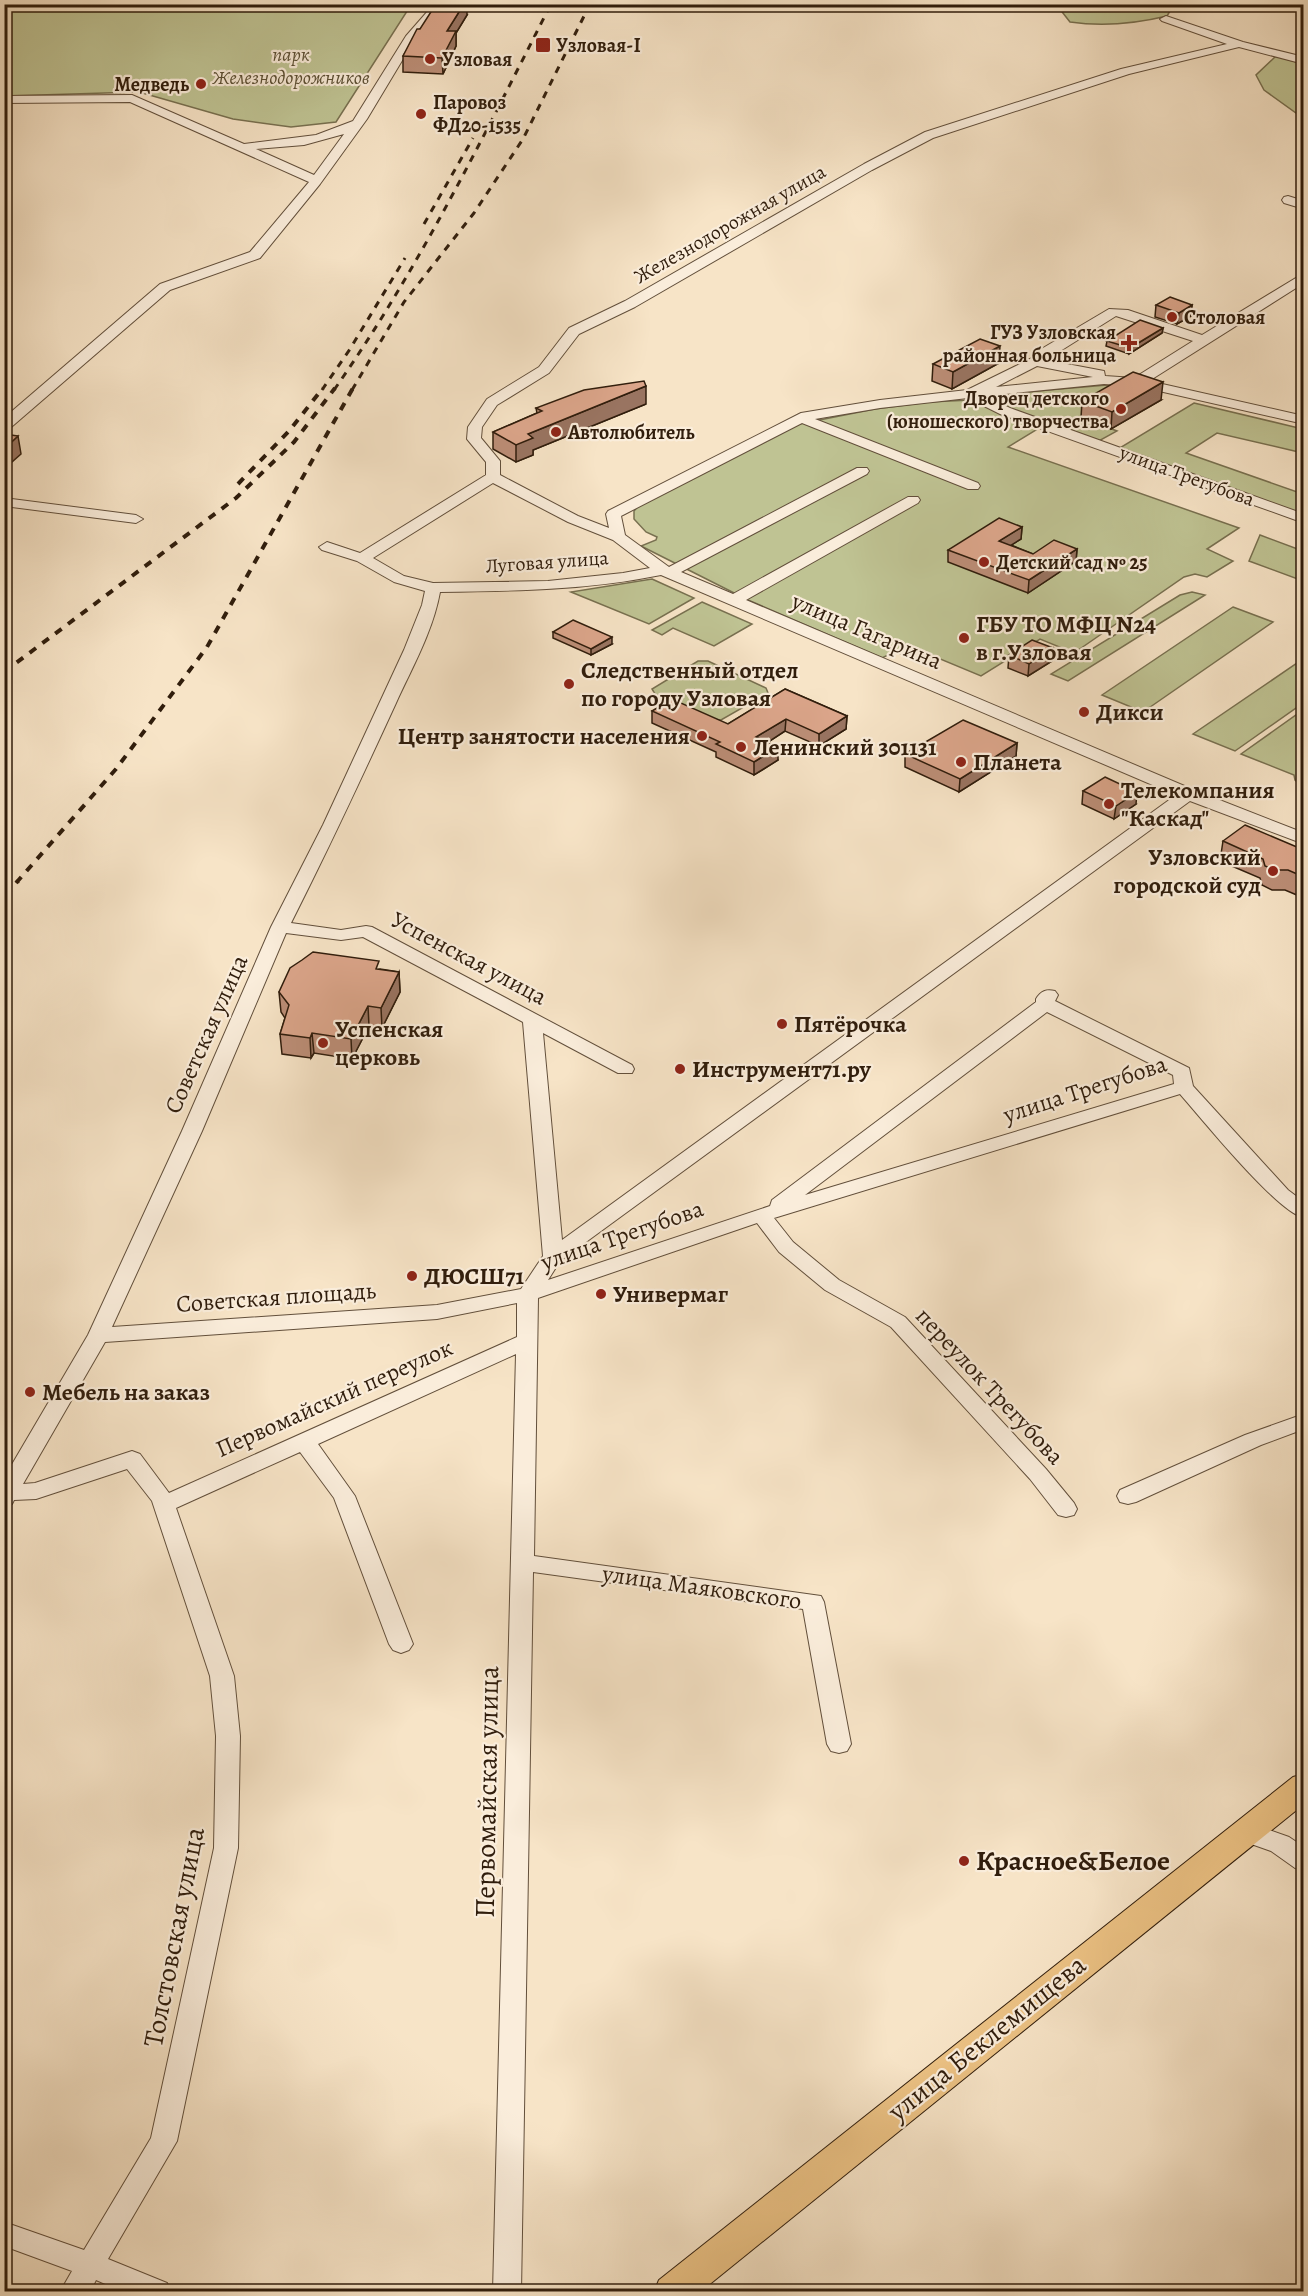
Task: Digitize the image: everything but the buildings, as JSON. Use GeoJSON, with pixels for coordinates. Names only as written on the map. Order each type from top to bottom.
{"type":"FeatureCollection","features":[{"type":"Feature","properties":{"kind":"main road","name":"улица Беклемищева"},"geometry":{"type":"LineString","coordinates":[[672,2292],[1304,1786]]}},
{"type":"Feature","properties":{"kind":"street"},"geometry":{"type":"LineString","coordinates":[[4,426],[165,287],[255,255],[316,181],[357,124],[410,38],[441,4]]}},
{"type":"Feature","properties":{"kind":"street"},"geometry":{"type":"LineString","coordinates":[[1166,19],[1239,44],[1304,61]]}},
{"type":"Feature","properties":{"kind":"street","name":"Железнодорожная улица"},"geometry":{"type":"LineString","coordinates":[[493,477],[493,461],[474,439],[474,427],[492,402],[544,370],[574,331],[630,304],[868,167],[929,135],[1125,71],[1239,44]]}},
{"type":"Feature","properties":{"kind":"street"},"geometry":{"type":"LineString","coordinates":[[4,100],[132,98],[243,146],[316,181]]}},
{"type":"Feature","properties":{"kind":"street"},"geometry":{"type":"LineString","coordinates":[[243,146],[278,146],[326,137],[357,124]]}},
{"type":"Feature","properties":{"kind":"street"},"geometry":{"type":"LineString","coordinates":[[1288,200],[1304,205]]}},
{"type":"Feature","properties":{"kind":"street"},"geometry":{"type":"LineString","coordinates":[[618,537],[613,514],[801,418],[880,404],[970,394],[1104,380],[1137,382],[1304,277]]}},
{"type":"Feature","properties":{"kind":"street"},"geometry":{"type":"LineString","coordinates":[[970,394],[1035,362],[1048,351],[1118,311],[1204,340]]}},
{"type":"Feature","properties":{"kind":"street"},"geometry":{"type":"LineString","coordinates":[[1035,362],[1137,382],[1304,420]]}},
{"type":"Feature","properties":{"kind":"street","name":"улица Трегубова"},"geometry":{"type":"LineString","coordinates":[[970,394],[1005,411],[1304,519]]}},
{"type":"Feature","properties":{"kind":"street"},"geometry":{"type":"LineString","coordinates":[[801,418],[972,486]]}},
{"type":"Feature","properties":{"kind":"street","name":"Луговая улица"},"geometry":{"type":"LineString","coordinates":[[327,548],[362,558],[399,579],[433,588],[548,586],[624,578],[667,571],[862,471]]}},
{"type":"Feature","properties":{"kind":"street"},"geometry":{"type":"LineString","coordinates":[[362,558],[493,477]]}},
{"type":"Feature","properties":{"kind":"street","name":"улица Гагарина"},"geometry":{"type":"LineString","coordinates":[[493,477],[573,519],[618,537],[667,571],[1188,795],[1304,839]]}},
{"type":"Feature","properties":{"kind":"street"},"geometry":{"type":"LineString","coordinates":[[734,600],[913,500]]}},
{"type":"Feature","properties":{"kind":"street"},"geometry":{"type":"LineString","coordinates":[[4,502],[136,519]]}},
{"type":"Feature","properties":{"kind":"street","name":"Советская улица"},"geometry":{"type":"LineString","coordinates":[[7,1495],[98,1335],[192,1131],[280,927],[332,825],[412,650],[430,605],[433,588]]}},
{"type":"Feature","properties":{"kind":"street","name":"улица Трегубова"},"geometry":{"type":"LineString","coordinates":[[528,1294],[553,1256],[1188,795]]}},
{"type":"Feature","properties":{"kind":"street","name":"Успенская улица"},"geometry":{"type":"LineString","coordinates":[[280,927],[341,935],[366,930],[626,1069]]}},
{"type":"Feature","properties":{"kind":"street","name":"улица Трегубова"},"geometry":{"type":"LineString","coordinates":[[528,1294],[765,1214],[1184,1087],[1182,1072],[1048,999],[765,1214]]}},
{"type":"Feature","properties":{"kind":"street"},"geometry":{"type":"LineString","coordinates":[[532,1018],[553,1256]]}},
{"type":"Feature","properties":{"kind":"street"},"geometry":{"type":"LineString","coordinates":[[1184,1087],[1281,1194],[1304,1212]]}},
{"type":"Feature","properties":{"kind":"street","name":"переулок Трегубова"},"geometry":{"type":"LineString","coordinates":[[765,1214],[786,1247],[832,1285],[898,1322],[1038,1474],[1066,1509]]}},
{"type":"Feature","properties":{"kind":"street","name":"Советская площадь"},"geometry":{"type":"LineString","coordinates":[[98,1335],[437,1312],[528,1294]]}},
{"type":"Feature","properties":{"kind":"street","name":"Первомайская улица"},"geometry":{"type":"LineString","coordinates":[[507,2292],[528,1294]]}},
{"type":"Feature","properties":{"kind":"street","name":"Первомайский переулок"},"geometry":{"type":"LineString","coordinates":[[164,1504],[527,1341]]}},
{"type":"Feature","properties":{"kind":"street"},"geometry":{"type":"LineString","coordinates":[[1128,1496],[1253,1440],[1304,1421]]}},
{"type":"Feature","properties":{"kind":"street"},"geometry":{"type":"LineString","coordinates":[[304,1441],[344,1496],[401,1644]]}},
{"type":"Feature","properties":{"kind":"street","name":"Толстовская улица"},"geometry":{"type":"LineString","coordinates":[[7,1495],[36,1491],[132,1459],[164,1504],[222,1676],[228,1736],[226,1848],[164,2141],[88,2264],[74,2292]]}},
{"type":"Feature","properties":{"kind":"street","name":"улица Маяковского"},"geometry":{"type":"LineString","coordinates":[[521,1562],[813,1602],[839,1744]]}},
{"type":"Feature","properties":{"kind":"street"},"geometry":{"type":"LineString","coordinates":[[1246,1832],[1280,1844],[1304,1861]]}},
{"type":"Feature","properties":{"kind":"street"},"geometry":{"type":"LineString","coordinates":[[4,2234],[157,2292]]}},
{"type":"Feature","properties":{"kind":"green space","name":"парк Железнодорожников"},"geometry":{"type":"Polygon","coordinates":[[[4,5],[411,5],[336,122],[291,127],[233,119],[139,92],[5,96],[4,5]]]}},
{"type":"Feature","properties":{"kind":"green space"},"geometry":{"type":"Polygon","coordinates":[[[1050,5],[1178,5],[1173,6],[1167,16],[1143,21],[1083,24],[1070,22],[1059,8],[1050,5]]]}},
{"type":"Feature","properties":{"kind":"green space"},"geometry":{"type":"Polygon","coordinates":[[[1276,56],[1303,64],[1303,118],[1264,90],[1256,75],[1276,56]]]}},
{"type":"Feature","properties":{"kind":"green space"},"geometry":{"type":"Polygon","coordinates":[[[1107,385],[1128,388],[1082,418],[1117,431],[1097,442],[976,396],[1107,385]]]}},
{"type":"Feature","properties":{"kind":"green space"},"geometry":{"type":"Polygon","coordinates":[[[971,400],[1041,427],[1008,447],[1239,528],[1207,549],[1233,561],[1207,577],[1195,574],[1184,577],[1074,653],[1040,639],[981,676],[914,648],[902,654],[894,652],[882,658],[748,600],[641,546],[656,540],[657,537],[646,532],[634,519],[634,511],[640,504],[799,424],[875,409],[929,402],[971,400]]]}},
{"type":"Feature","properties":{"kind":"green space"},"geometry":{"type":"Polygon","coordinates":[[[1194,403],[1303,429],[1303,453],[1217,433],[1186,453],[1303,494],[1303,515],[1118,449],[1194,403]]]}},
{"type":"Feature","properties":{"kind":"green space"},"geometry":{"type":"Polygon","coordinates":[[[1260,535],[1303,551],[1303,581],[1249,561],[1260,535]]]}},
{"type":"Feature","properties":{"kind":"green space"},"geometry":{"type":"Polygon","coordinates":[[[652,579],[694,598],[649,624],[571,592],[652,579]]]}},
{"type":"Feature","properties":{"kind":"green space"},"geometry":{"type":"Polygon","coordinates":[[[1192,592],[1205,595],[1068,681],[1051,674],[1180,595],[1192,592]]]}},
{"type":"Feature","properties":{"kind":"green space"},"geometry":{"type":"Polygon","coordinates":[[[702,602],[752,624],[714,646],[673,628],[662,635],[652,630],[702,602]]]}},
{"type":"Feature","properties":{"kind":"green space"},"geometry":{"type":"Polygon","coordinates":[[[1233,607],[1273,622],[1143,712],[1102,695],[1233,607]]]}},
{"type":"Feature","properties":{"kind":"green space"},"geometry":{"type":"Polygon","coordinates":[[[1303,659],[1303,703],[1235,751],[1193,734],[1303,659]]]}},
{"type":"Feature","properties":{"kind":"green space"},"geometry":{"type":"Polygon","coordinates":[[[698,661],[708,661],[766,688],[768,693],[721,720],[709,720],[655,694],[652,689],[698,661]]]}},
{"type":"Feature","properties":{"kind":"green space"},"geometry":{"type":"Polygon","coordinates":[[[1303,710],[1304,783],[1301,785],[1295,780],[1294,775],[1241,754],[1303,710]]]}},
{"type":"Feature","properties":{"kind":"railway"},"geometry":{"type":"LineString","coordinates":[[334,390],[394,297],[449,201],[551,4]]}},
{"type":"Feature","properties":{"kind":"railway"},"geometry":{"type":"LineString","coordinates":[[352,390],[404,302],[474,213],[523,139],[590,4]]}},
{"type":"Feature","properties":{"kind":"railway"},"geometry":{"type":"LineString","coordinates":[[424,224],[473,138]]}},
{"type":"Feature","properties":{"kind":"railway"},"geometry":{"type":"LineString","coordinates":[[322,390],[350,349],[405,258]]}},
{"type":"Feature","properties":{"kind":"railway"},"geometry":{"type":"LineString","coordinates":[[238,484],[289,431],[323,388]]}},
{"type":"Feature","properties":{"kind":"railway"},"geometry":{"type":"LineString","coordinates":[[4,672],[236,498],[294,442],[335,388]]}},
{"type":"Feature","properties":{"kind":"railway"},"geometry":{"type":"LineString","coordinates":[[16,883],[116,769],[207,647],[353,388]]}},
{"type":"Feature","properties":{"kind":"railway"},"geometry":{"type":"LineString","coordinates":[[4,897],[18,881]]}},
{"type":"Feature","properties":{"kind":"place","name":"Узловая-I"},"geometry":{"type":"Point","coordinates":[543,45]}},
{"type":"Feature","properties":{"kind":"place","name":"Узловая"},"geometry":{"type":"Point","coordinates":[430,59]}},
{"type":"Feature","properties":{"kind":"place","name":"Медведь"},"geometry":{"type":"Point","coordinates":[201,84]}},
{"type":"Feature","properties":{"kind":"place","name":"Паровоз ФД20-1535"},"geometry":{"type":"Point","coordinates":[421,114]}},
{"type":"Feature","properties":{"kind":"place","name":"Столовая"},"geometry":{"type":"Point","coordinates":[1172,317]}},
{"type":"Feature","properties":{"kind":"place","name":"ГУЗ Узловская районная больница"},"geometry":{"type":"Point","coordinates":[1129,343]}},
{"type":"Feature","properties":{"kind":"place","name":"Дворец детского (юношеского) творчества"},"geometry":{"type":"Point","coordinates":[1121,409]}},
{"type":"Feature","properties":{"kind":"place","name":"Автолюбитель"},"geometry":{"type":"Point","coordinates":[556,432]}},
{"type":"Feature","properties":{"kind":"place","name":"Детский сад № 25"},"geometry":{"type":"Point","coordinates":[984,562]}},
{"type":"Feature","properties":{"kind":"place","name":"ГБУ ТО МФЦ N24 в г.Узловая"},"geometry":{"type":"Point","coordinates":[964,638]}},
{"type":"Feature","properties":{"kind":"place","name":"Следственный отдел по городу Узловая"},"geometry":{"type":"Point","coordinates":[569,684]}},
{"type":"Feature","properties":{"kind":"place","name":"Дикси"},"geometry":{"type":"Point","coordinates":[1084,712]}},
{"type":"Feature","properties":{"kind":"place","name":"Центр занятости населения"},"geometry":{"type":"Point","coordinates":[702,736]}},
{"type":"Feature","properties":{"kind":"place","name":"Ленинский 301131"},"geometry":{"type":"Point","coordinates":[741,747]}},
{"type":"Feature","properties":{"kind":"place","name":"Планета"},"geometry":{"type":"Point","coordinates":[961,762]}},
{"type":"Feature","properties":{"kind":"place","name":"Телекомпания \"Каскад\""},"geometry":{"type":"Point","coordinates":[1109,804]}},
{"type":"Feature","properties":{"kind":"place","name":"Узловский городской суд"},"geometry":{"type":"Point","coordinates":[1273,871]}},
{"type":"Feature","properties":{"kind":"place","name":"Пятёрочка"},"geometry":{"type":"Point","coordinates":[782,1024]}},
{"type":"Feature","properties":{"kind":"place","name":"Успенская церковь"},"geometry":{"type":"Point","coordinates":[323,1043]}},
{"type":"Feature","properties":{"kind":"place","name":"Инструмент71.ру"},"geometry":{"type":"Point","coordinates":[680,1069]}},
{"type":"Feature","properties":{"kind":"place","name":"ДЮСШ71"},"geometry":{"type":"Point","coordinates":[412,1276]}},
{"type":"Feature","properties":{"kind":"place","name":"Универмаг"},"geometry":{"type":"Point","coordinates":[601,1294]}},
{"type":"Feature","properties":{"kind":"place","name":"Мебель на заказ"},"geometry":{"type":"Point","coordinates":[30,1392]}},
{"type":"Feature","properties":{"kind":"place","name":"Красное&Белое"},"geometry":{"type":"Point","coordinates":[964,1861]}}]}
